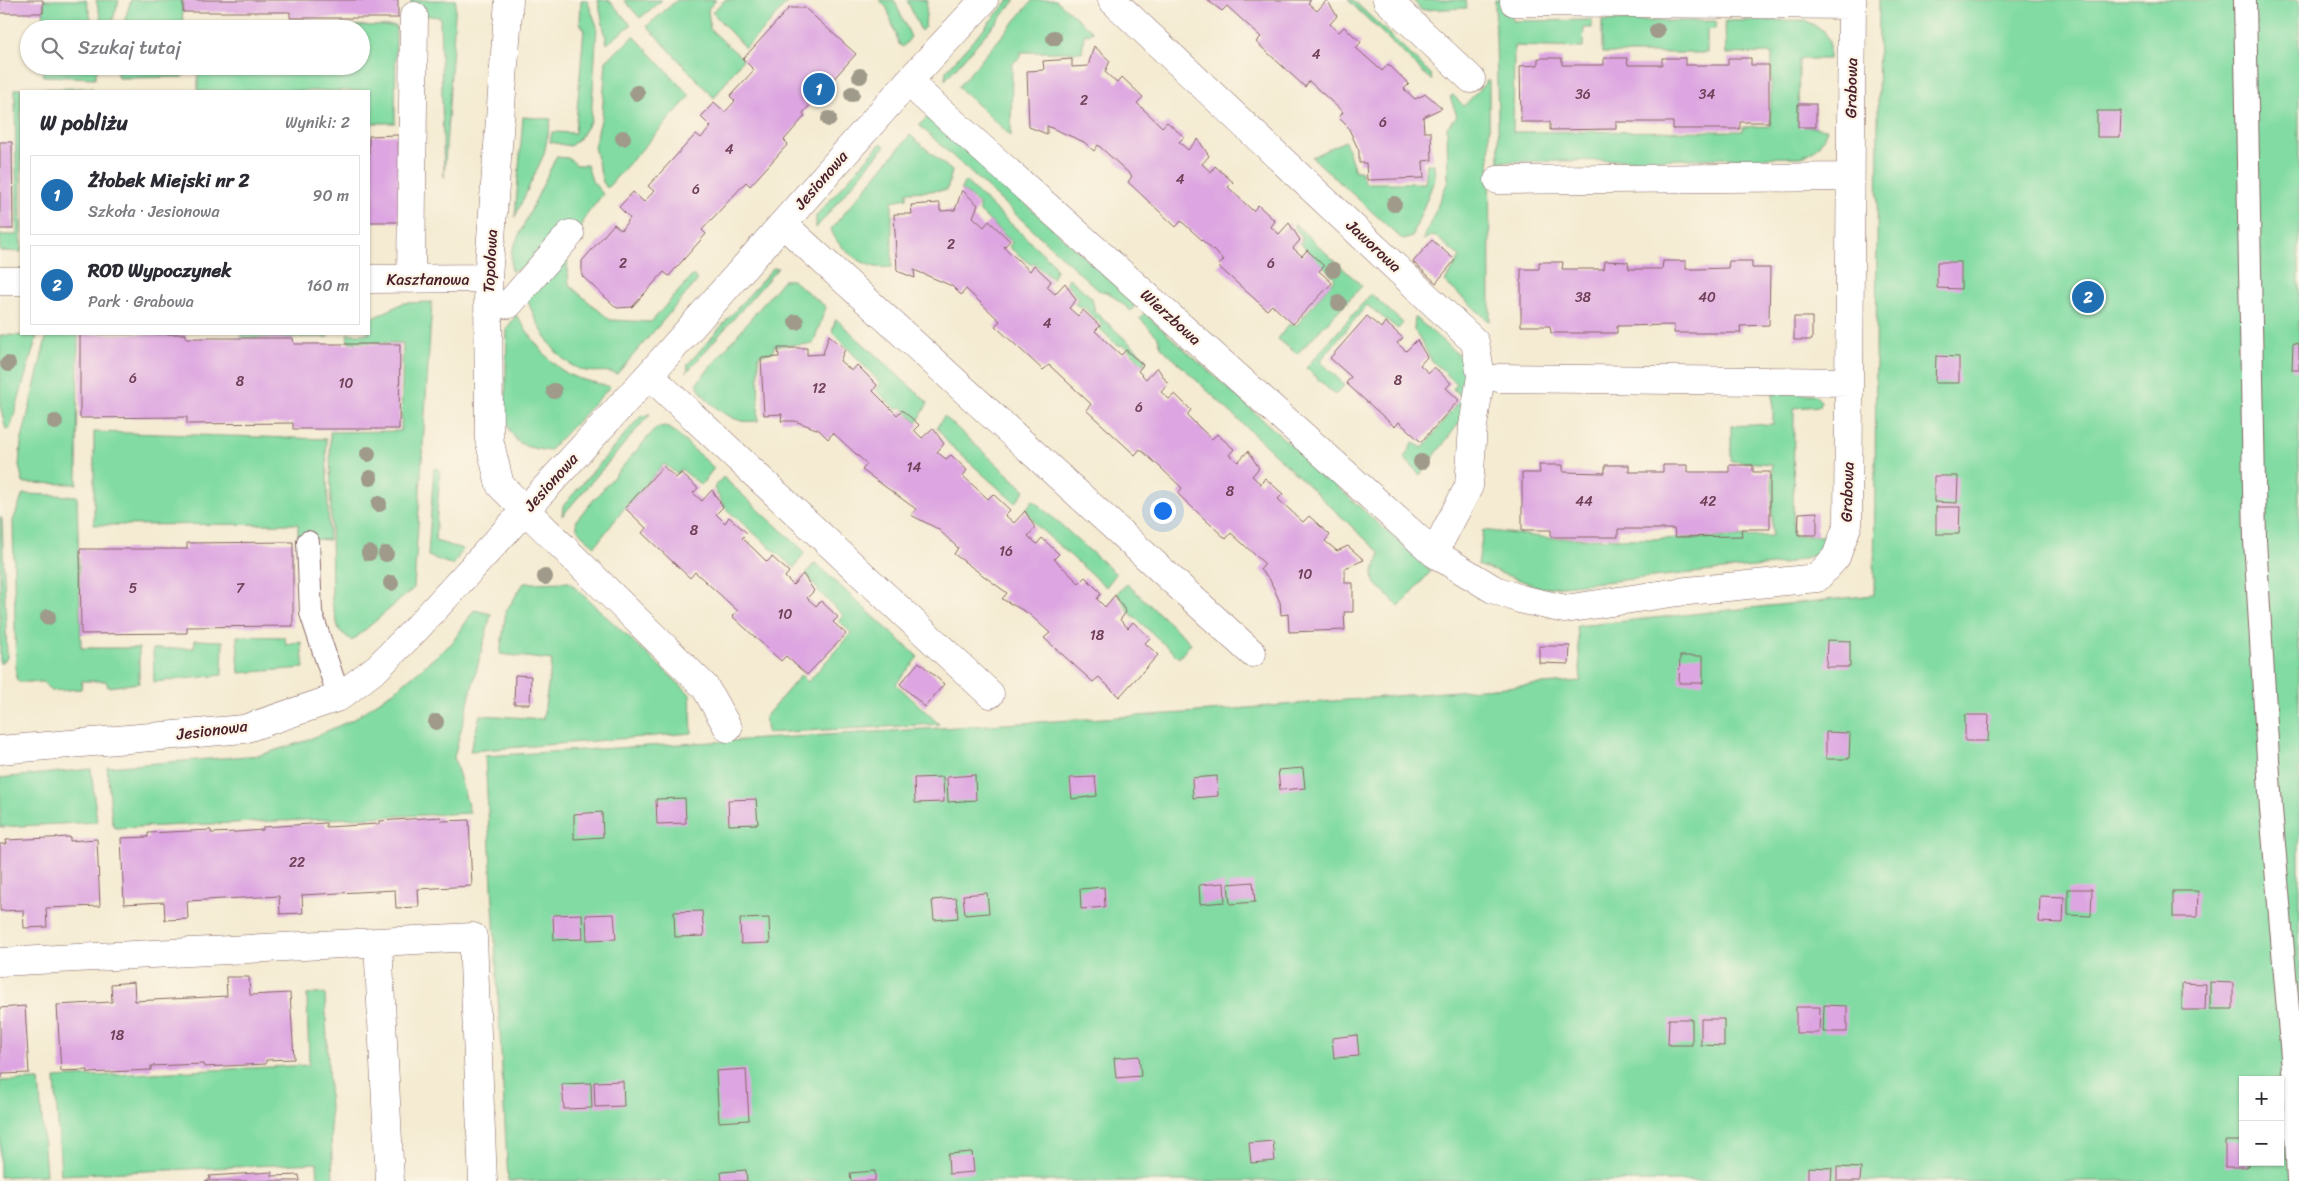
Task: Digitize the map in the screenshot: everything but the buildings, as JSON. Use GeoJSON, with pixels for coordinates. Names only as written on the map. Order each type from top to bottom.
{"type":"FeatureCollection","features":[{"type":"Feature","properties":{"kind":"street","name":"Topolowa"},"geometry":{"type":"LineString","coordinates":[[509,0],[488,291],[489,439],[500,485],[524,511],[705,687],[728,728]]}},
{"type":"Feature","properties":{"kind":"street","name":"Jesionowa"},"geometry":{"type":"LineString","coordinates":[[0,750],[244,729],[339,696],[378,668],[649,375],[908,82],[984,0]]}},
{"type":"Feature","properties":{"kind":"street","name":"Jaworowa"},"geometry":{"type":"LineString","coordinates":[[1112,0],[1475,342],[1481,376],[1473,426],[1469,486],[1434,552]]}},
{"type":"Feature","properties":{"kind":"street"},"geometry":{"type":"LineString","coordinates":[[1387,0],[1471,79]]}},
{"type":"Feature","properties":{"kind":"street"},"geometry":{"type":"LineString","coordinates":[[1514,2],[1852,2]]}},
{"type":"Feature","properties":{"kind":"street","name":"Grabowa"},"geometry":{"type":"LineString","coordinates":[[1434,552],[1493,589],[1520,599],[1565,609],[1678,592],[1817,578],[1836,557],[1848,524],[1852,2]]}},
{"type":"Feature","properties":{"kind":"street"},"geometry":{"type":"LineString","coordinates":[[410,279],[414,16]]}},
{"type":"Feature","properties":{"kind":"street","name":"Wierzbowa"},"geometry":{"type":"LineString","coordinates":[[908,82],[1434,552]]}},
{"type":"Feature","properties":{"kind":"street"},"geometry":{"type":"LineString","coordinates":[[1498,180],[1850,178]]}},
{"type":"Feature","properties":{"kind":"street"},"geometry":{"type":"LineString","coordinates":[[783,224],[1252,653]]}},
{"type":"Feature","properties":{"kind":"street","name":"Kasztanowa"},"geometry":{"type":"LineString","coordinates":[[370,279],[410,279],[488,291],[509,304],[570,234]]}},
{"type":"Feature","properties":{"kind":"street"},"geometry":{"type":"LineString","coordinates":[[0,281],[20,281]]}},
{"type":"Feature","properties":{"kind":"street"},"geometry":{"type":"LineString","coordinates":[[649,375],[990,694]]}},
{"type":"Feature","properties":{"kind":"street"},"geometry":{"type":"LineString","coordinates":[[1499,378],[1849,382]]}},
{"type":"Feature","properties":{"kind":"street"},"geometry":{"type":"LineString","coordinates":[[0,962],[473,937],[483,1181]]}},
{"type":"Feature","properties":{"kind":"street"},"geometry":{"type":"LineString","coordinates":[[378,942],[390,1181]]}},
{"type":"Feature","properties":{"kind":"lane"},"geometry":{"type":"LineString","coordinates":[[2245,0],[2255,540],[2272,808],[2293,1069],[2298,1181]]}},
{"type":"Feature","properties":{"kind":"lane"},"geometry":{"type":"LineString","coordinates":[[308,542],[311,613],[339,696]]}},
{"type":"Feature","properties":{"kind":"green space"},"geometry":{"type":"Polygon","coordinates":[[[44,0],[86,0],[92,20],[43,20],[44,0]]]}},
{"type":"Feature","properties":{"kind":"green space"},"geometry":{"type":"Polygon","coordinates":[[[96,0],[119,0],[113,20],[102,20],[96,0]]]}},
{"type":"Feature","properties":{"kind":"green space"},"geometry":{"type":"Polygon","coordinates":[[[131,0],[182,0],[183,20],[125,20],[131,0]]]}},
{"type":"Feature","properties":{"kind":"green space"},"geometry":{"type":"Polygon","coordinates":[[[411,0],[456,0],[444,178],[440,17],[411,14],[411,0]]]}},
{"type":"Feature","properties":{"kind":"green space"},"geometry":{"type":"Polygon","coordinates":[[[581,0],[587,0],[597,26],[591,120],[579,139],[570,146],[550,142],[552,132],[575,133],[584,29],[580,23],[581,0]]]}},
{"type":"Feature","properties":{"kind":"green space"},"geometry":{"type":"Polygon","coordinates":[[[598,0],[609,0],[631,25],[607,44],[598,0]]]}},
{"type":"Feature","properties":{"kind":"green space"},"geometry":{"type":"Polygon","coordinates":[[[624,0],[662,0],[640,18],[624,0]]]}},
{"type":"Feature","properties":{"kind":"green space"},"geometry":{"type":"Polygon","coordinates":[[[677,0],[716,0],[708,9],[710,29],[743,59],[714,98],[647,26],[677,0]]]}},
{"type":"Feature","properties":{"kind":"green space"},"geometry":{"type":"Polygon","coordinates":[[[725,0],[789,0],[745,48],[712,12],[725,0]]]}},
{"type":"Feature","properties":{"kind":"green space"},"geometry":{"type":"Polygon","coordinates":[[[879,0],[894,0],[911,37],[903,47],[899,44],[887,8],[879,0]]]}},
{"type":"Feature","properties":{"kind":"green space"},"geometry":{"type":"Polygon","coordinates":[[[907,0],[927,0],[925,27],[921,31],[907,0]]]}},
{"type":"Feature","properties":{"kind":"green space"},"geometry":{"type":"Polygon","coordinates":[[[1009,0],[1016,0],[945,80],[946,71],[1009,0]]]}},
{"type":"Feature","properties":{"kind":"green space"},"geometry":{"type":"Polygon","coordinates":[[[1033,0],[1056,0],[1093,32],[1084,35],[1082,52],[1020,52],[1020,57],[1012,64],[1011,136],[958,87],[1033,0]]]}},
{"type":"Feature","properties":{"kind":"green space"},"geometry":{"type":"Polygon","coordinates":[[[1348,0],[1353,0],[1431,74],[1432,81],[1348,0]]]}},
{"type":"Feature","properties":{"kind":"green space"},"geometry":{"type":"Polygon","coordinates":[[[1413,0],[1466,0],[1467,8],[1421,10],[1413,0]]]}},
{"type":"Feature","properties":{"kind":"green space"},"geometry":{"type":"Polygon","coordinates":[[[1495,0],[1512,0],[1512,21],[1592,20],[1592,28],[1584,28],[1583,48],[1514,46],[1513,132],[1743,131],[1743,127],[1770,126],[1772,53],[1726,54],[1725,21],[1805,20],[1824,31],[1829,41],[1829,59],[1799,59],[1798,126],[1827,129],[1821,142],[1815,149],[1802,157],[1499,162],[1495,0]]]}},
{"type":"Feature","properties":{"kind":"green space"},"geometry":{"type":"Polygon","coordinates":[[[1879,0],[2299,0],[2299,1181],[508,1181],[485,756],[1185,713],[1581,681],[1577,626],[1874,595],[1879,0]]]}},
{"type":"Feature","properties":{"kind":"green space"},"geometry":{"type":"Polygon","coordinates":[[[1602,21],[1716,21],[1715,29],[1707,30],[1707,53],[1602,53],[1602,21]]]}},
{"type":"Feature","properties":{"kind":"green space"},"geometry":{"type":"Polygon","coordinates":[[[370,26],[396,26],[395,123],[370,123],[370,90],[198,90],[198,75],[370,75],[370,26]]]}},
{"type":"Feature","properties":{"kind":"green space"},"geometry":{"type":"Polygon","coordinates":[[[634,36],[690,96],[607,188],[603,182],[594,147],[602,116],[606,61],[634,36]]]}},
{"type":"Feature","properties":{"kind":"green space"},"geometry":{"type":"Polygon","coordinates":[[[43,75],[96,75],[95,78],[43,75]]]}},
{"type":"Feature","properties":{"kind":"green space"},"geometry":{"type":"Polygon","coordinates":[[[117,75],[183,75],[183,77],[118,78],[117,75]]]}},
{"type":"Feature","properties":{"kind":"green space"},"geometry":{"type":"Polygon","coordinates":[[[1489,79],[1490,322],[1445,282],[1460,257],[1434,235],[1423,240],[1448,181],[1447,127],[1457,116],[1450,97],[1453,95],[1464,106],[1489,79]]]}},
{"type":"Feature","properties":{"kind":"green space"},"geometry":{"type":"Polygon","coordinates":[[[92,88],[91,90],[20,90],[20,252],[0,251],[0,235],[17,235],[15,89],[92,88]]]}},
{"type":"Feature","properties":{"kind":"green space"},"geometry":{"type":"Polygon","coordinates":[[[929,116],[1136,304],[1131,311],[1109,293],[1098,290],[919,125],[929,116]]]}},
{"type":"Feature","properties":{"kind":"green space"},"geometry":{"type":"Polygon","coordinates":[[[523,117],[551,119],[544,154],[515,217],[523,117]]]}},
{"type":"Feature","properties":{"kind":"green space"},"geometry":{"type":"Polygon","coordinates":[[[910,135],[952,171],[947,190],[907,192],[907,198],[892,201],[892,267],[869,265],[849,253],[838,242],[831,229],[910,135]]]}},
{"type":"Feature","properties":{"kind":"green space"},"geometry":{"type":"Polygon","coordinates":[[[1345,141],[1355,171],[1360,171],[1365,183],[1425,183],[1427,164],[1434,164],[1435,178],[1412,237],[1403,240],[1312,157],[1345,141]]]}},
{"type":"Feature","properties":{"kind":"green space"},"geometry":{"type":"Polygon","coordinates":[[[881,143],[885,146],[816,228],[816,216],[881,143]]]}},
{"type":"Feature","properties":{"kind":"green space"},"geometry":{"type":"Polygon","coordinates":[[[556,157],[568,158],[577,165],[587,165],[592,181],[603,194],[585,217],[578,238],[529,267],[511,271],[511,252],[556,157]]]}},
{"type":"Feature","properties":{"kind":"green space"},"geometry":{"type":"Polygon","coordinates":[[[965,181],[1053,263],[1056,270],[1052,279],[1034,263],[1031,265],[1009,247],[1012,242],[979,211],[979,204],[961,189],[965,181]]]}},
{"type":"Feature","properties":{"kind":"green space"},"geometry":{"type":"Polygon","coordinates":[[[1295,224],[1362,286],[1297,354],[1278,339],[1288,325],[1297,325],[1335,278],[1301,244],[1302,238],[1295,224]]]}},
{"type":"Feature","properties":{"kind":"green space"},"geometry":{"type":"Polygon","coordinates":[[[567,259],[569,285],[610,320],[651,322],[693,275],[698,280],[617,374],[586,371],[563,359],[555,350],[541,330],[527,299],[567,259]]]}},
{"type":"Feature","properties":{"kind":"green space"},"geometry":{"type":"Polygon","coordinates":[[[773,268],[778,268],[687,372],[688,364],[773,268]]]}},
{"type":"Feature","properties":{"kind":"green space"},"geometry":{"type":"Polygon","coordinates":[[[1069,278],[1092,298],[1095,312],[1146,358],[1144,365],[1125,346],[1117,345],[1100,329],[1102,325],[1083,307],[1081,308],[1075,304],[1078,299],[1066,282],[1069,278]]]}},
{"type":"Feature","properties":{"kind":"green space"},"geometry":{"type":"Polygon","coordinates":[[[783,280],[792,280],[826,307],[813,344],[774,346],[773,352],[759,355],[758,421],[735,419],[715,407],[704,396],[697,383],[783,280]]]}},
{"type":"Feature","properties":{"kind":"green space"},"geometry":{"type":"Polygon","coordinates":[[[1371,294],[1403,323],[1398,329],[1367,305],[1320,361],[1345,385],[1335,395],[1306,368],[1371,294]]]}},
{"type":"Feature","properties":{"kind":"green space"},"geometry":{"type":"Polygon","coordinates":[[[432,302],[414,588],[352,641],[339,630],[332,603],[330,432],[401,431],[403,343],[348,342],[347,335],[370,335],[370,320],[403,303],[432,302]]]}},
{"type":"Feature","properties":{"kind":"green space"},"geometry":{"type":"Polygon","coordinates":[[[1144,313],[1431,571],[1399,607],[1374,582],[1373,573],[1380,553],[1161,347],[1158,337],[1140,319],[1144,313]]]}},
{"type":"Feature","properties":{"kind":"green space"},"geometry":{"type":"Polygon","coordinates":[[[516,315],[539,348],[560,369],[578,378],[610,387],[549,451],[528,447],[518,442],[511,433],[505,418],[507,328],[516,315]]]}},
{"type":"Feature","properties":{"kind":"green space"},"geometry":{"type":"Polygon","coordinates":[[[1415,317],[1470,365],[1462,419],[1420,475],[1404,458],[1413,443],[1423,448],[1462,397],[1453,389],[1456,383],[1431,360],[1414,330],[1415,317]]]}},
{"type":"Feature","properties":{"kind":"green space"},"geometry":{"type":"Polygon","coordinates":[[[836,319],[928,403],[917,423],[902,407],[896,409],[877,391],[880,383],[832,331],[836,319]]]}},
{"type":"Feature","properties":{"kind":"green space"},"geometry":{"type":"Polygon","coordinates":[[[0,335],[37,336],[10,429],[6,429],[0,406],[0,335]]]}},
{"type":"Feature","properties":{"kind":"green space"},"geometry":{"type":"Polygon","coordinates":[[[47,335],[78,335],[77,484],[23,483],[19,465],[21,443],[47,335]]]}},
{"type":"Feature","properties":{"kind":"green space"},"geometry":{"type":"Polygon","coordinates":[[[241,335],[328,335],[328,337],[241,338],[241,335]]]}},
{"type":"Feature","properties":{"kind":"green space"},"geometry":{"type":"Polygon","coordinates":[[[1773,393],[1814,394],[1821,401],[1820,406],[1794,408],[1793,536],[1828,536],[1818,554],[1783,564],[1542,588],[1478,565],[1483,530],[1549,538],[1650,539],[1772,536],[1772,464],[1731,461],[1731,426],[1773,424],[1773,393]]]}},
{"type":"Feature","properties":{"kind":"green space"},"geometry":{"type":"Polygon","coordinates":[[[650,414],[562,516],[563,506],[640,417],[650,414]]]}},
{"type":"Feature","properties":{"kind":"green space"},"geometry":{"type":"Polygon","coordinates":[[[944,416],[1025,490],[1015,503],[948,443],[937,427],[944,416]]]}},
{"type":"Feature","properties":{"kind":"green space"},"geometry":{"type":"Polygon","coordinates":[[[664,426],[671,429],[714,468],[701,485],[681,469],[677,474],[664,464],[623,510],[595,546],[579,531],[576,523],[577,519],[656,428],[664,426]]]}},
{"type":"Feature","properties":{"kind":"green space"},"geometry":{"type":"Polygon","coordinates":[[[94,432],[326,439],[329,540],[298,538],[298,524],[94,525],[94,432]]]}},
{"type":"Feature","properties":{"kind":"green space"},"geometry":{"type":"Polygon","coordinates":[[[434,468],[440,470],[435,541],[463,549],[453,565],[428,556],[434,468]]]}},
{"type":"Feature","properties":{"kind":"green space"},"geometry":{"type":"Polygon","coordinates":[[[723,477],[805,552],[794,568],[725,508],[714,488],[723,477]]]}},
{"type":"Feature","properties":{"kind":"green space"},"geometry":{"type":"Polygon","coordinates":[[[23,494],[77,496],[81,648],[139,648],[139,683],[108,687],[106,681],[82,681],[81,689],[51,691],[43,682],[19,682],[16,678],[13,521],[23,494]]]}},
{"type":"Feature","properties":{"kind":"green space"},"geometry":{"type":"Polygon","coordinates":[[[1033,500],[1116,574],[1106,587],[1037,526],[1026,509],[1033,500]]]}},
{"type":"Feature","properties":{"kind":"green space"},"geometry":{"type":"Polygon","coordinates":[[[0,517],[2,519],[7,658],[0,664],[0,517]]]}},
{"type":"Feature","properties":{"kind":"green space"},"geometry":{"type":"Polygon","coordinates":[[[815,563],[918,657],[896,684],[939,724],[767,733],[765,717],[801,675],[808,682],[851,633],[840,622],[843,615],[820,593],[806,573],[815,563]]]}},
{"type":"Feature","properties":{"kind":"green space"},"geometry":{"type":"Polygon","coordinates":[[[569,582],[690,694],[692,733],[470,751],[480,715],[543,719],[552,660],[500,654],[506,611],[524,583],[569,582]]]}},
{"type":"Feature","properties":{"kind":"green space"},"geometry":{"type":"Polygon","coordinates":[[[1127,584],[1191,643],[1179,658],[1130,613],[1117,593],[1127,584]]]}},
{"type":"Feature","properties":{"kind":"green space"},"geometry":{"type":"Polygon","coordinates":[[[474,610],[491,614],[454,757],[470,813],[115,828],[112,821],[107,767],[260,755],[305,741],[354,719],[398,688],[452,643],[474,610]]]}},
{"type":"Feature","properties":{"kind":"green space"},"geometry":{"type":"Polygon","coordinates":[[[237,636],[285,637],[286,645],[301,642],[304,668],[239,673],[237,636]]]}},
{"type":"Feature","properties":{"kind":"green space"},"geometry":{"type":"Polygon","coordinates":[[[195,640],[223,641],[222,675],[154,682],[153,649],[194,648],[195,640]]]}},
{"type":"Feature","properties":{"kind":"green space"},"geometry":{"type":"Polygon","coordinates":[[[91,769],[97,822],[0,827],[0,778],[91,769]]]}},
{"type":"Feature","properties":{"kind":"green space"},"geometry":{"type":"Polygon","coordinates":[[[325,993],[333,1181],[318,1181],[317,1163],[61,1175],[55,1078],[309,1065],[307,995],[325,993]]]}},
{"type":"Feature","properties":{"kind":"green space"},"geometry":{"type":"Polygon","coordinates":[[[39,1080],[46,1175],[0,1177],[0,1081],[39,1080]]]}},
{"type":"Feature","properties":{"kind":"place","name":"Żłobek Miejski nr 2"},"geometry":{"type":"Point","coordinates":[819,89]}},
{"type":"Feature","properties":{"kind":"place","name":"ROD Wypoczynek"},"geometry":{"type":"Point","coordinates":[2088,297]}}]}
